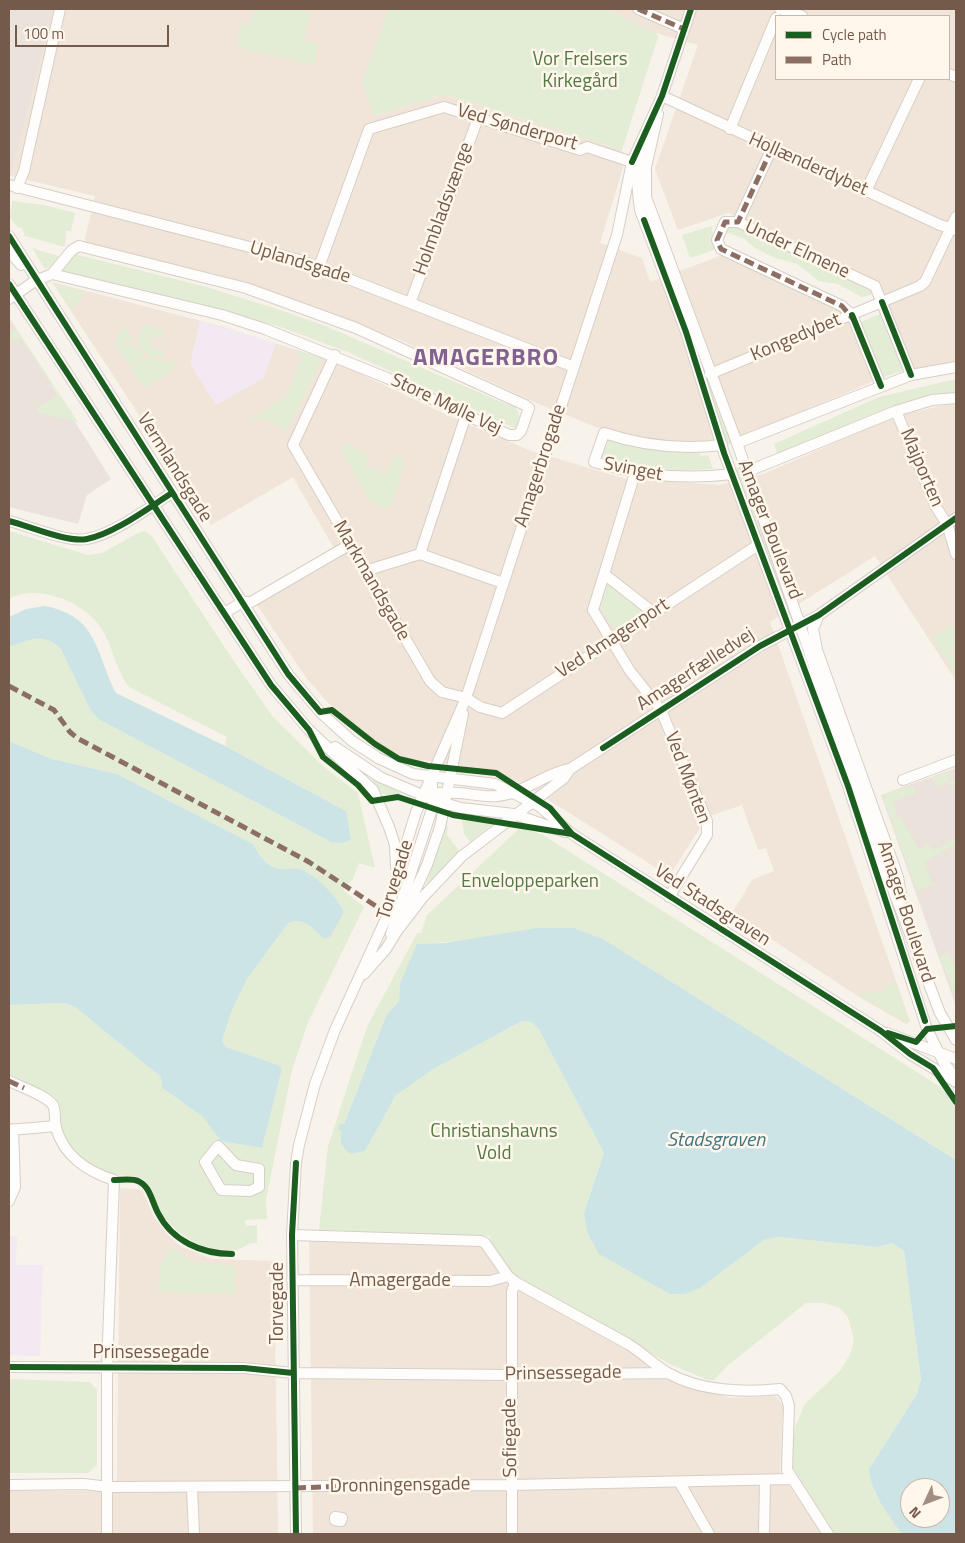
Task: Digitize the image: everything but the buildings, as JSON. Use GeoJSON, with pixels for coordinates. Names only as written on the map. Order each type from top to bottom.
{"type":"FeatureCollection","features":[{"type":"Feature","properties":{"kind":"street"},"geometry":{"type":"LineString","coordinates":[[12,187],[24,171],[60,9]]}},
{"type":"Feature","properties":{"kind":"street"},"geometry":{"type":"LineString","coordinates":[[638,9],[684,29]]}},
{"type":"Feature","properties":{"kind":"street","name":"Amagerbrogade"},"geometry":{"type":"LineString","coordinates":[[617,235],[646,171],[662,96],[691,9]]}},
{"type":"Feature","properties":{"kind":"street"},"geometry":{"type":"LineString","coordinates":[[780,9],[799,15]]}},
{"type":"Feature","properties":{"kind":"street"},"geometry":{"type":"LineString","coordinates":[[730,129],[775,22]]}},
{"type":"Feature","properties":{"kind":"street"},"geometry":{"type":"LineString","coordinates":[[866,191],[918,80]]}},
{"type":"Feature","properties":{"kind":"street"},"geometry":{"type":"LineString","coordinates":[[637,192],[641,159],[662,96]]}},
{"type":"Feature","properties":{"kind":"street","name":"Amagerbrogade"},"geometry":{"type":"LineString","coordinates":[[428,791],[466,698],[617,235],[632,162],[662,96]]}},
{"type":"Feature","properties":{"kind":"street","name":"Hollænderdybet"},"geometry":{"type":"LineString","coordinates":[[662,96],[730,129],[954,230]]}},
{"type":"Feature","properties":{"kind":"street","name":"Ved Sønderport"},"geometry":{"type":"LineString","coordinates":[[319,267],[369,129],[444,107],[580,150],[587,147],[632,162]]}},
{"type":"Feature","properties":{"kind":"street","name":"Holmbladsvænge"},"geometry":{"type":"LineString","coordinates":[[410,301],[478,118]]}},
{"type":"Feature","properties":{"kind":"street"},"geometry":{"type":"LineString","coordinates":[[738,222],[772,148]]}},
{"type":"Feature","properties":{"kind":"street","name":"Amager Boulevard"},"geometry":{"type":"LineString","coordinates":[[646,171],[646,197],[737,443],[927,1029],[956,1081]]}},
{"type":"Feature","properties":{"kind":"street","name":"Uplandsgade"},"geometry":{"type":"LineString","coordinates":[[12,187],[300,260],[410,301],[574,367]]}},
{"type":"Feature","properties":{"kind":"street","name":"Amager Boulevard"},"geometry":{"type":"LineString","coordinates":[[637,192],[640,210],[686,332],[722,445],[758,545],[796,628],[940,1013],[956,1040]]}},
{"type":"Feature","properties":{"kind":"street","name":"Kongedybet"},"geometry":{"type":"LineString","coordinates":[[710,374],[852,315],[925,282],[954,230],[956,217]]}},
{"type":"Feature","properties":{"kind":"street","name":"Under Elmene"},"geometry":{"type":"LineString","coordinates":[[852,315],[842,306],[722,248],[716,240],[725,222],[738,222],[875,286],[911,375]]}},
{"type":"Feature","properties":{"kind":"street","name":"Vermlandsgade"},"geometry":{"type":"LineString","coordinates":[[9,236],[35,281],[288,674],[320,712],[352,741],[378,758],[413,774],[428,791]]}},
{"type":"Feature","properties":{"kind":"street","name":"Store Mølle Vej"},"geometry":{"type":"LineString","coordinates":[[12,297],[35,281],[52,274],[72,250],[79,246],[246,288],[356,328],[529,408],[522,429],[517,434],[509,435],[335,355],[241,320],[52,274]]}},
{"type":"Feature","properties":{"kind":"street"},"geometry":{"type":"LineString","coordinates":[[9,251],[35,281]]}},
{"type":"Feature","properties":{"kind":"street","name":"Vermlandsgade"},"geometry":{"type":"LineString","coordinates":[[9,284],[12,297],[225,613],[271,685],[310,730],[362,779],[378,800],[395,844],[397,874]]}},
{"type":"Feature","properties":{"kind":"street"},"geometry":{"type":"LineString","coordinates":[[852,315],[881,386]]}},
{"type":"Feature","properties":{"kind":"street","name":"Markmandsgade"},"geometry":{"type":"LineString","coordinates":[[335,355],[292,445],[434,687],[450,695],[466,698]]}},
{"type":"Feature","properties":{"kind":"street"},"geometry":{"type":"LineString","coordinates":[[737,443],[911,375],[956,367]]}},
{"type":"Feature","properties":{"kind":"street"},"geometry":{"type":"LineString","coordinates":[[746,472],[896,410],[932,400],[956,398]]}},
{"type":"Feature","properties":{"kind":"street","name":"Majporten"},"geometry":{"type":"LineString","coordinates":[[896,410],[936,507],[952,521],[956,554]]}},
{"type":"Feature","properties":{"kind":"street"},"geometry":{"type":"LineString","coordinates":[[420,554],[466,415]]}},
{"type":"Feature","properties":{"kind":"street","name":"Svinget"},"geometry":{"type":"LineString","coordinates":[[722,445],[698,448],[666,447],[627,441],[604,434],[594,462],[635,473],[683,478],[732,474]]}},
{"type":"Feature","properties":{"kind":"street"},"geometry":{"type":"LineString","coordinates":[[635,473],[593,610],[630,671],[661,710]]}},
{"type":"Feature","properties":{"kind":"street"},"geometry":{"type":"LineString","coordinates":[[9,521],[71,538],[88,539],[109,531],[172,493]]}},
{"type":"Feature","properties":{"kind":"street","name":"Amagerfælledvej"},"geometry":{"type":"LineString","coordinates":[[428,791],[496,797],[515,793],[559,771],[570,769],[760,646],[819,615],[952,521]]}},
{"type":"Feature","properties":{"kind":"street"},"geometry":{"type":"LineString","coordinates":[[225,613],[242,602],[252,602],[349,545]]}},
{"type":"Feature","properties":{"kind":"street","name":"Ved Amagerport"},"geometry":{"type":"LineString","coordinates":[[466,698],[480,707],[502,713],[612,639],[758,545]]}},
{"type":"Feature","properties":{"kind":"street"},"geometry":{"type":"LineString","coordinates":[[365,572],[420,554],[503,583]]}},
{"type":"Feature","properties":{"kind":"street"},"geometry":{"type":"LineString","coordinates":[[604,574],[654,613]]}},
{"type":"Feature","properties":{"kind":"street"},"geometry":{"type":"LineString","coordinates":[[819,615],[814,629],[815,642],[898,877],[905,920]]}},
{"type":"Feature","properties":{"kind":"street","name":"Amagerbrogade"},"geometry":{"type":"LineString","coordinates":[[448,780],[454,761],[466,698]]}},
{"type":"Feature","properties":{"kind":"street","name":"Ved Mønten"},"geometry":{"type":"LineString","coordinates":[[661,710],[708,829],[669,897]]}},
{"type":"Feature","properties":{"kind":"street","name":"Vermlandsgade"},"geometry":{"type":"LineString","coordinates":[[310,730],[380,777],[428,791]]}},
{"type":"Feature","properties":{"kind":"street"},"geometry":{"type":"LineString","coordinates":[[903,780],[956,760]]}},
{"type":"Feature","properties":{"kind":"street","name":"Amagerfælledvej"},"geometry":{"type":"LineString","coordinates":[[386,949],[397,931],[462,856],[514,814],[564,778],[570,769]]}},
{"type":"Feature","properties":{"kind":"street"},"geometry":{"type":"LineString","coordinates":[[386,949],[428,791],[448,780]]}},
{"type":"Feature","properties":{"kind":"street","name":"Torvegade"},"geometry":{"type":"LineString","coordinates":[[397,931],[427,865],[440,826],[448,780]]}},
{"type":"Feature","properties":{"kind":"street","name":"Ved Stadsgraven"},"geometry":{"type":"LineString","coordinates":[[448,780],[495,784],[531,802],[572,834],[881,1030],[910,1054],[956,1081]]}},
{"type":"Feature","properties":{"kind":"street"},"geometry":{"type":"LineString","coordinates":[[428,791],[444,803],[462,808],[514,814],[572,834]]}},
{"type":"Feature","properties":{"kind":"street","name":"Torvegade"},"geometry":{"type":"LineString","coordinates":[[296,1534],[292,1235],[296,1163],[299,1145],[315,1084],[334,1030],[391,906],[397,874],[428,791]]}},
{"type":"Feature","properties":{"kind":"street","name":"Torvegade"},"geometry":{"type":"LineString","coordinates":[[358,981],[386,949]]}},
{"type":"Feature","properties":{"kind":"street","name":"Ved Stadsgraven"},"geometry":{"type":"LineString","coordinates":[[881,1030],[938,1050],[956,1059]]}},
{"type":"Feature","properties":{"kind":"street"},"geometry":{"type":"LineString","coordinates":[[9,1081],[49,1101],[54,1106],[60,1142],[78,1162],[89,1170],[114,1180],[107,1368],[109,1487],[107,1534]]}},
{"type":"Feature","properties":{"kind":"street"},"geometry":{"type":"LineString","coordinates":[[9,1200],[15,1187],[11,1129],[56,1126]]}},
{"type":"Feature","properties":{"kind":"street"},"geometry":{"type":"LineString","coordinates":[[218,1146],[236,1165],[259,1168],[259,1187],[250,1191],[221,1190],[205,1162],[218,1146]]}},
{"type":"Feature","properties":{"kind":"street"},"geometry":{"type":"LineString","coordinates":[[292,1235],[481,1241],[486,1243],[511,1279],[644,1353],[668,1373],[698,1384],[718,1388],[738,1390],[780,1389],[786,1396],[789,1406],[787,1470],[828,1534]]}},
{"type":"Feature","properties":{"kind":"street","name":"Amagergade"},"geometry":{"type":"LineString","coordinates":[[292,1280],[490,1281],[511,1279]]}},
{"type":"Feature","properties":{"kind":"street","name":"Sofiegade"},"geometry":{"type":"LineString","coordinates":[[511,1279],[512,1534]]}},
{"type":"Feature","properties":{"kind":"street","name":"Prinsessegade"},"geometry":{"type":"LineString","coordinates":[[9,1367],[244,1368],[293,1373],[510,1375],[668,1373]]}},
{"type":"Feature","properties":{"kind":"street","name":"Dronningensgade"},"geometry":{"type":"LineString","coordinates":[[9,1485],[84,1484],[109,1487],[296,1488],[372,1485],[680,1483],[791,1479]]}},
{"type":"Feature","properties":{"kind":"street"},"geometry":{"type":"LineString","coordinates":[[764,1534],[765,1480]]}},
{"type":"Feature","properties":{"kind":"street"},"geometry":{"type":"LineString","coordinates":[[680,1483],[709,1534]]}},
{"type":"Feature","properties":{"kind":"street"},"geometry":{"type":"LineString","coordinates":[[192,1488],[194,1534]]}},
{"type":"Feature","properties":{"kind":"shaded area"},"geometry":{"type":"Polygon","coordinates":[[[9,9],[54,9],[11,176],[9,176],[9,9]]]}},
{"type":"Feature","properties":{"kind":"shaded area"},"geometry":{"type":"Polygon","coordinates":[[[54,9],[389,9],[374,116],[445,94],[622,150],[623,168],[600,243],[642,258],[650,282],[723,255],[841,309],[853,325],[874,381],[749,434],[706,442],[659,442],[596,427],[534,402],[405,342],[252,285],[84,243],[95,196],[11,176],[54,9]]]}},
{"type":"Feature","properties":{"kind":"shaded area"},"geometry":{"type":"Polygon","coordinates":[[[606,9],[956,9],[956,364],[913,369],[879,285],[728,213],[678,230],[655,169],[698,45],[656,33],[606,9]]]}},
{"type":"Feature","properties":{"kind":"shaded area"},"geometry":{"type":"Polygon","coordinates":[[[52,282],[220,326],[322,358],[346,367],[449,416],[531,451],[626,479],[719,485],[766,473],[894,417],[956,402],[956,681],[875,556],[770,622],[910,1021],[906,1024],[859,997],[732,913],[752,880],[774,871],[766,848],[758,850],[742,805],[698,820],[700,828],[669,876],[522,783],[473,768],[422,760],[416,762],[402,758],[378,743],[331,706],[307,679],[253,599],[335,550],[293,477],[211,525],[52,282]]]}},
{"type":"Feature","properties":{"kind":"shaded area"},"geometry":{"type":"Polygon","coordinates":[[[9,317],[111,479],[87,495],[78,524],[9,507],[9,317]]]}},
{"type":"Feature","properties":{"kind":"shaded area"},"geometry":{"type":"Polygon","coordinates":[[[200,321],[276,343],[264,378],[216,405],[190,364],[200,321]]]}},
{"type":"Feature","properties":{"kind":"shaded area"},"geometry":{"type":"Polygon","coordinates":[[[956,768],[956,1006],[881,795],[956,768]]]}},
{"type":"Feature","properties":{"kind":"shaded area"},"geometry":{"type":"Polygon","coordinates":[[[120,1188],[142,1190],[154,1217],[167,1234],[180,1246],[212,1259],[274,1261],[278,1534],[9,1534],[9,1491],[117,1491],[120,1188]]]}},
{"type":"Feature","properties":{"kind":"shaded area"},"geometry":{"type":"Polygon","coordinates":[[[9,1236],[17,1236],[16,1265],[43,1265],[40,1356],[9,1355],[9,1236]]]}},
{"type":"Feature","properties":{"kind":"shaded area"},"geometry":{"type":"Polygon","coordinates":[[[309,1239],[480,1246],[508,1285],[637,1356],[673,1381],[731,1398],[775,1396],[783,1404],[780,1472],[822,1534],[313,1534],[309,1239]]]}},
{"type":"Feature","properties":{"kind":"green space"},"geometry":{"type":"Polygon","coordinates":[[[254,9],[311,9],[304,39],[281,34],[319,44],[314,65],[274,56],[276,46],[273,56],[237,47],[241,24],[250,26],[254,9]]]}},
{"type":"Feature","properties":{"kind":"green space","name":"Vor Frelsers Kirkegård"},"geometry":{"type":"Polygon","coordinates":[[[389,9],[606,9],[656,33],[658,37],[622,150],[445,94],[374,116],[362,82],[389,9]]]}},
{"type":"Feature","properties":{"kind":"green space"},"geometry":{"type":"Polygon","coordinates":[[[12,201],[44,205],[75,213],[71,231],[66,231],[65,247],[25,236],[22,228],[17,227],[10,217],[12,201]]]}},
{"type":"Feature","properties":{"kind":"green space"},"geometry":{"type":"Polygon","coordinates":[[[735,224],[873,289],[874,294],[862,297],[838,284],[819,281],[797,264],[775,258],[755,248],[743,238],[725,232],[729,225],[735,224]]]}},
{"type":"Feature","properties":{"kind":"green space"},"geometry":{"type":"Polygon","coordinates":[[[712,226],[714,250],[690,258],[682,235],[712,226]]]}},
{"type":"Feature","properties":{"kind":"green space"},"geometry":{"type":"Polygon","coordinates":[[[32,248],[61,257],[53,265],[45,269],[32,248]]]}},
{"type":"Feature","properties":{"kind":"green space"},"geometry":{"type":"Polygon","coordinates":[[[74,254],[203,286],[323,325],[508,405],[512,404],[519,413],[519,422],[515,428],[512,427],[348,352],[275,325],[60,270],[74,254]]]}},
{"type":"Feature","properties":{"kind":"green space"},"geometry":{"type":"Polygon","coordinates":[[[671,273],[733,443],[727,445],[671,273]]]}},
{"type":"Feature","properties":{"kind":"green space"},"geometry":{"type":"Polygon","coordinates":[[[54,284],[85,292],[72,311],[54,284]]]}},
{"type":"Feature","properties":{"kind":"green space"},"geometry":{"type":"Polygon","coordinates":[[[882,313],[904,370],[881,378],[861,322],[882,313]]]}},
{"type":"Feature","properties":{"kind":"green space"},"geometry":{"type":"Polygon","coordinates":[[[143,325],[164,330],[162,338],[153,336],[150,348],[164,351],[163,357],[169,359],[150,357],[139,346],[139,334],[143,325]]]}},
{"type":"Feature","properties":{"kind":"green space"},"geometry":{"type":"Polygon","coordinates":[[[122,327],[129,333],[135,344],[127,340],[114,342],[122,327]]]}},
{"type":"Feature","properties":{"kind":"green space"},"geometry":{"type":"Polygon","coordinates":[[[12,330],[18,331],[78,422],[37,412],[38,407],[59,395],[21,339],[9,341],[12,330]]]}},
{"type":"Feature","properties":{"kind":"green space"},"geometry":{"type":"Polygon","coordinates":[[[123,342],[137,347],[144,356],[128,365],[115,345],[123,342]]]}},
{"type":"Feature","properties":{"kind":"green space"},"geometry":{"type":"Polygon","coordinates":[[[294,349],[322,358],[286,431],[280,429],[281,426],[257,418],[256,422],[251,419],[286,396],[302,356],[294,353],[294,349]]]}},
{"type":"Feature","properties":{"kind":"green space"},"geometry":{"type":"Polygon","coordinates":[[[142,358],[162,362],[177,361],[172,371],[143,388],[129,367],[142,358]]]}},
{"type":"Feature","properties":{"kind":"green space"},"geometry":{"type":"Polygon","coordinates":[[[956,379],[956,393],[909,401],[887,408],[778,456],[774,444],[879,397],[956,379]]]}},
{"type":"Feature","properties":{"kind":"green space"},"geometry":{"type":"Polygon","coordinates":[[[609,440],[698,451],[701,456],[708,455],[713,469],[657,469],[603,459],[601,456],[609,440]]]}},
{"type":"Feature","properties":{"kind":"green space"},"geometry":{"type":"Polygon","coordinates":[[[344,442],[370,456],[366,465],[386,474],[396,454],[403,459],[403,468],[391,506],[383,509],[370,502],[341,451],[344,442]]]}},
{"type":"Feature","properties":{"kind":"green space"},"geometry":{"type":"Polygon","coordinates":[[[741,467],[768,547],[766,548],[735,468],[741,467]]]}},
{"type":"Feature","properties":{"kind":"green space"},"geometry":{"type":"Polygon","coordinates":[[[9,531],[88,555],[102,553],[140,532],[145,531],[151,535],[273,717],[324,767],[358,793],[375,868],[359,863],[352,881],[345,886],[344,891],[364,907],[308,1022],[292,1070],[266,1200],[267,1219],[245,1220],[246,1226],[257,1225],[257,1243],[227,1251],[217,1250],[197,1243],[178,1231],[165,1218],[145,1180],[101,1171],[75,1150],[65,1137],[59,1105],[55,1097],[9,1076],[9,1005],[64,1003],[75,1007],[161,1077],[162,1088],[202,1116],[221,1141],[262,1148],[282,1069],[278,1065],[226,1047],[222,1041],[232,1010],[247,979],[288,923],[293,921],[303,922],[323,938],[344,912],[331,893],[306,872],[298,869],[282,869],[271,866],[260,856],[253,844],[117,774],[52,759],[9,741],[9,647],[33,637],[42,637],[52,641],[68,661],[93,711],[100,720],[331,842],[343,843],[346,811],[225,746],[227,737],[129,687],[119,670],[104,632],[85,611],[68,601],[40,593],[29,593],[9,599],[9,531]]]}},
{"type":"Feature","properties":{"kind":"green space"},"geometry":{"type":"Polygon","coordinates":[[[608,583],[642,608],[643,612],[616,630],[600,610],[608,583]]]}},
{"type":"Feature","properties":{"kind":"green space"},"geometry":{"type":"Polygon","coordinates":[[[956,622],[956,648],[950,652],[956,662],[956,675],[932,638],[956,622]]]}},
{"type":"Feature","properties":{"kind":"green space"},"geometry":{"type":"Polygon","coordinates":[[[956,769],[947,775],[951,782],[956,780],[956,784],[951,787],[947,781],[938,788],[932,778],[956,769]]]}},
{"type":"Feature","properties":{"kind":"green space"},"geometry":{"type":"Polygon","coordinates":[[[369,776],[401,793],[399,796],[383,794],[369,776]]]}},
{"type":"Feature","properties":{"kind":"green space"},"geometry":{"type":"Polygon","coordinates":[[[913,786],[916,793],[892,802],[897,812],[894,813],[895,818],[900,816],[919,849],[929,844],[933,851],[956,839],[956,844],[924,862],[933,885],[917,891],[882,795],[913,786]]]}},
{"type":"Feature","properties":{"kind":"green space"},"geometry":{"type":"Polygon","coordinates":[[[462,819],[493,822],[493,824],[470,842],[464,834],[462,819]]]}},
{"type":"Feature","properties":{"kind":"green space"},"geometry":{"type":"Polygon","coordinates":[[[444,825],[448,826],[447,835],[459,851],[426,885],[440,844],[444,825]]]}},
{"type":"Feature","properties":{"kind":"green space","name":"Christianshavns Vold"},"geometry":{"type":"Polygon","coordinates":[[[521,827],[543,835],[942,1088],[956,1106],[956,1160],[603,939],[574,928],[417,945],[400,983],[399,1001],[386,1016],[341,1131],[365,1151],[396,1095],[435,1068],[522,1021],[531,1022],[538,1028],[604,1153],[584,1213],[700,1288],[764,1240],[778,1237],[877,1247],[892,1243],[904,1251],[921,1378],[917,1394],[869,1469],[875,1494],[902,1534],[835,1534],[791,1465],[795,1427],[805,1404],[841,1370],[851,1352],[854,1340],[848,1317],[840,1308],[824,1303],[806,1303],[727,1366],[714,1380],[708,1380],[670,1364],[513,1274],[492,1243],[490,1236],[319,1230],[328,1146],[367,1027],[417,933],[421,933],[427,915],[521,827]]]}},
{"type":"Feature","properties":{"kind":"green space"},"geometry":{"type":"Polygon","coordinates":[[[949,953],[956,971],[956,999],[940,956],[949,953]]]}},
{"type":"Feature","properties":{"kind":"green space"},"geometry":{"type":"Polygon","coordinates":[[[895,982],[909,1020],[906,1022],[859,995],[871,991],[880,993],[885,989],[885,985],[895,982]]]}},
{"type":"Feature","properties":{"kind":"green space"},"geometry":{"type":"Polygon","coordinates":[[[171,1248],[194,1262],[235,1266],[235,1293],[158,1292],[161,1263],[171,1248]]]}},
{"type":"Feature","properties":{"kind":"green space"},"geometry":{"type":"Polygon","coordinates":[[[9,1379],[90,1382],[97,1390],[97,1465],[88,1473],[9,1473],[9,1379]]]}},
{"type":"Feature","properties":{"kind":"water"},"geometry":{"type":"Polygon","coordinates":[[[45,606],[63,611],[76,618],[86,628],[99,650],[116,693],[225,746],[346,811],[351,840],[343,843],[331,842],[100,720],[91,711],[62,651],[56,645],[50,641],[37,638],[9,647],[9,617],[26,609],[45,606]]]}},
{"type":"Feature","properties":{"kind":"water"},"geometry":{"type":"Polygon","coordinates":[[[9,741],[52,759],[117,774],[253,844],[260,856],[271,866],[280,869],[298,868],[306,872],[325,887],[341,906],[344,912],[330,937],[323,938],[303,922],[293,921],[288,923],[247,979],[232,1010],[222,1041],[226,1047],[278,1065],[282,1069],[262,1148],[221,1141],[202,1116],[162,1088],[161,1077],[75,1007],[64,1003],[9,1005],[9,741]]]}},
{"type":"Feature","properties":{"kind":"water","name":"Stadsgraven"},"geometry":{"type":"Polygon","coordinates":[[[538,928],[574,928],[603,939],[956,1160],[956,1534],[902,1534],[881,1503],[870,1478],[869,1469],[917,1394],[921,1379],[904,1251],[892,1243],[877,1247],[778,1237],[764,1240],[700,1288],[685,1294],[670,1294],[599,1254],[587,1232],[584,1213],[604,1153],[538,1028],[531,1022],[522,1021],[435,1068],[396,1095],[365,1151],[350,1154],[341,1144],[341,1131],[338,1129],[340,1124],[344,1124],[386,1016],[399,1001],[400,983],[417,944],[444,943],[538,928]]]}},
{"type":"Feature","properties":{"kind":"marked path"},"geometry":{"type":"LineString","coordinates":[[638,9],[684,29]]}},
{"type":"Feature","properties":{"kind":"marked path"},"geometry":{"type":"LineString","coordinates":[[772,148],[738,222],[725,222],[717,240],[721,249],[842,306],[853,319]]}},
{"type":"Feature","properties":{"kind":"marked path"},"geometry":{"type":"LineString","coordinates":[[9,686],[54,710],[70,732],[77,738],[309,862],[388,914]]}},
{"type":"Feature","properties":{"kind":"marked path"},"geometry":{"type":"LineString","coordinates":[[9,1081],[24,1088]]}},
{"type":"Feature","properties":{"kind":"marked path"},"geometry":{"type":"LineString","coordinates":[[296,1488],[372,1485]]}},
{"type":"Feature","properties":{"kind":"cycle path"},"geometry":{"type":"LineString","coordinates":[[632,162],[662,96],[691,9]]}},
{"type":"Feature","properties":{"kind":"cycle path"},"geometry":{"type":"LineString","coordinates":[[644,220],[686,332],[724,453],[848,786],[925,1021]]}},
{"type":"Feature","properties":{"kind":"cycle path"},"geometry":{"type":"LineString","coordinates":[[9,236],[288,674],[320,712],[332,710],[375,744],[399,759],[428,766],[496,773],[550,808],[572,834],[881,1031],[910,1054],[933,1068],[956,1102]]}},
{"type":"Feature","properties":{"kind":"cycle path"},"geometry":{"type":"LineString","coordinates":[[9,284],[271,685],[309,730],[323,757],[358,785],[372,801],[398,797],[453,815],[572,834]]}},
{"type":"Feature","properties":{"kind":"cycle path"},"geometry":{"type":"LineString","coordinates":[[882,302],[911,375]]}},
{"type":"Feature","properties":{"kind":"cycle path"},"geometry":{"type":"LineString","coordinates":[[852,315],[881,386]]}},
{"type":"Feature","properties":{"kind":"cycle path"},"geometry":{"type":"LineString","coordinates":[[9,521],[70,539],[87,539],[108,532],[172,493]]}},
{"type":"Feature","properties":{"kind":"cycle path"},"geometry":{"type":"LineString","coordinates":[[603,748],[760,646],[819,615],[956,518]]}},
{"type":"Feature","properties":{"kind":"cycle path"},"geometry":{"type":"LineString","coordinates":[[888,1033],[916,1042],[927,1029],[956,1026]]}},
{"type":"Feature","properties":{"kind":"cycle path"},"geometry":{"type":"LineString","coordinates":[[296,1163],[292,1235],[296,1534]]}},
{"type":"Feature","properties":{"kind":"cycle path"},"geometry":{"type":"LineString","coordinates":[[114,1180],[133,1180],[142,1183],[148,1190],[164,1223],[171,1231],[189,1244],[210,1252],[232,1254]]}},
{"type":"Feature","properties":{"kind":"cycle path"},"geometry":{"type":"LineString","coordinates":[[9,1367],[244,1368],[293,1373]]}},
{"type":"Feature","properties":{"kind":"district","name":"AMAGERBRO"},"geometry":{"type":"Point","coordinates":[486,359]}},
{"type":"Feature","properties":{"kind":"park label","name":"Enveloppeparken"},"geometry":{"type":"Point","coordinates":[530,882]}}]}
